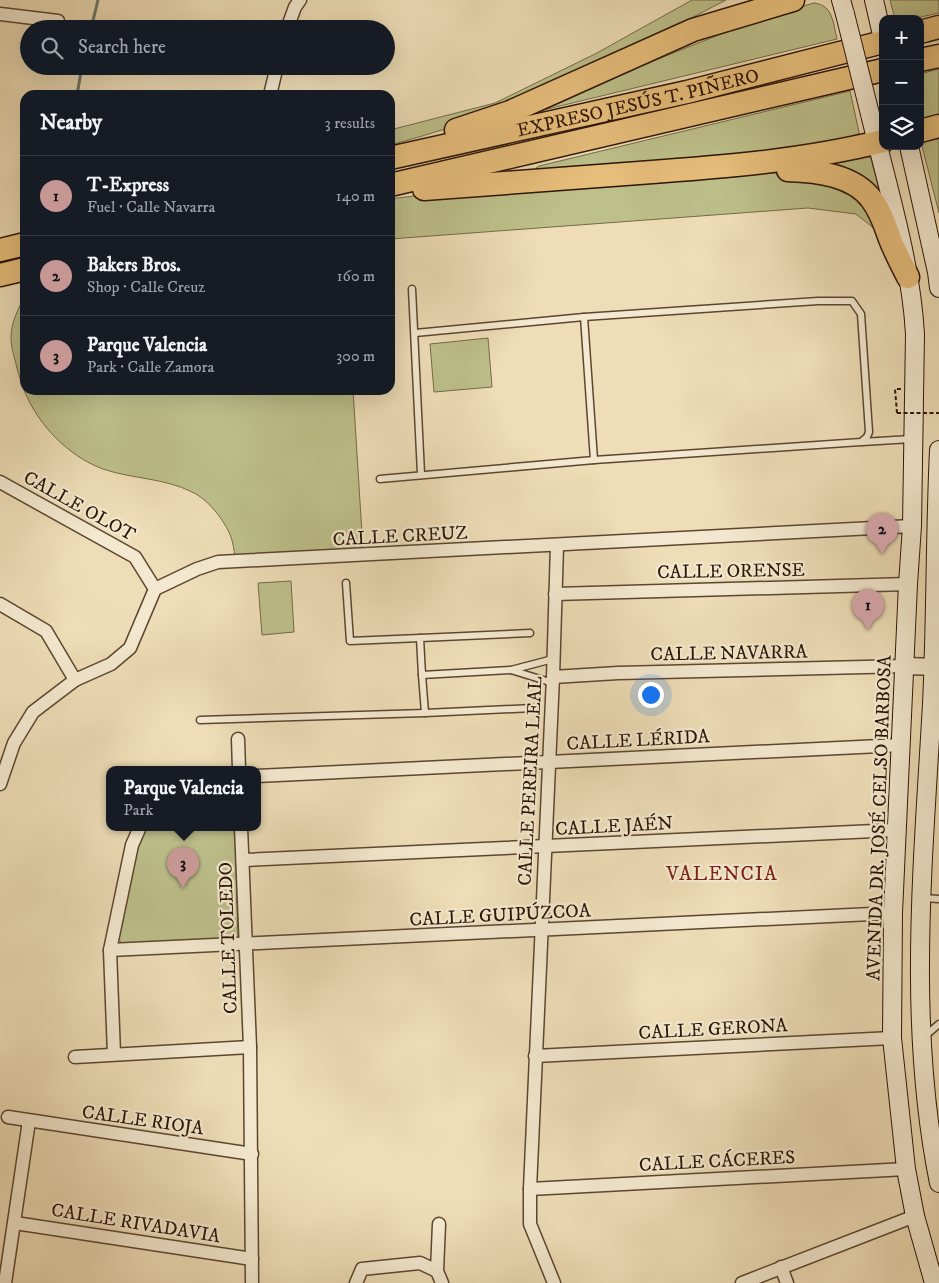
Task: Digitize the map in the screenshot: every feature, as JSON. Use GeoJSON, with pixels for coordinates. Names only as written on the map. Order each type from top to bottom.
{"type":"FeatureCollection","features":[{"type":"Feature","properties":{"kind":"highway"},"geometry":{"type":"LineString","coordinates":[[395,151],[510,112],[693,30],[742,0]]}},
{"type":"Feature","properties":{"kind":"highway"},"geometry":{"type":"LineString","coordinates":[[693,30],[793,0]]}},
{"type":"Feature","properties":{"kind":"highway"},"geometry":{"type":"LineString","coordinates":[[924,31],[939,27]]}},
{"type":"Feature","properties":{"kind":"highway","name":"EXPRESO JESÚS T. PIÑERO"},"geometry":{"type":"LineString","coordinates":[[395,157],[687,92],[879,41]]}},
{"type":"Feature","properties":{"kind":"highway"},"geometry":{"type":"LineString","coordinates":[[924,59],[939,56]]}},
{"type":"Feature","properties":{"kind":"highway","name":"EXPRESO JESÚS T. PIÑERO"},"geometry":{"type":"LineString","coordinates":[[395,184],[879,71]]}},
{"type":"Feature","properties":{"kind":"highway"},"geometry":{"type":"LineString","coordinates":[[924,130],[939,126]]}},
{"type":"Feature","properties":{"kind":"highway"},"geometry":{"type":"LineString","coordinates":[[395,191],[704,168],[812,157],[879,142]]}},
{"type":"Feature","properties":{"kind":"highway"},"geometry":{"type":"LineString","coordinates":[[704,168],[811,170],[828,174],[854,185],[872,199],[879,210],[908,277]]}},
{"type":"Feature","properties":{"kind":"highway"},"geometry":{"type":"LineString","coordinates":[[1,250],[20,245]]}},
{"type":"Feature","properties":{"kind":"highway"},"geometry":{"type":"LineString","coordinates":[[2,275],[20,270]]}},
{"type":"Feature","properties":{"kind":"main road"},"geometry":{"type":"LineString","coordinates":[[874,2],[879,23]]}},
{"type":"Feature","properties":{"kind":"main road","name":"AVENIDA DR. JOSÉ CELSO BARBOSA"},"geometry":{"type":"LineString","coordinates":[[843,7],[870,114],[879,139]]}},
{"type":"Feature","properties":{"kind":"main road","name":"AVENIDA DR. JOSÉ CELSO BARBOSA"},"geometry":{"type":"LineString","coordinates":[[882,150],[908,277],[915,334],[912,526],[896,830],[892,1038],[906,1169],[915,1216],[934,1283]]}},
{"type":"Feature","properties":{"kind":"main road"},"geometry":{"type":"LineString","coordinates":[[910,150],[939,288]]}},
{"type":"Feature","properties":{"kind":"main road"},"geometry":{"type":"LineString","coordinates":[[939,450],[936,667],[921,898],[920,1040],[935,1135],[939,1183]]}},
{"type":"Feature","properties":{"kind":"street"},"geometry":{"type":"LineString","coordinates":[[290,20],[295,6],[300,0]]}},
{"type":"Feature","properties":{"kind":"street"},"geometry":{"type":"LineString","coordinates":[[0,14],[50,20]]}},
{"type":"Feature","properties":{"kind":"street"},"geometry":{"type":"LineString","coordinates":[[271,90],[275,75]]}},
{"type":"Feature","properties":{"kind":"street","name":"CALLE OLOT"},"geometry":{"type":"LineString","coordinates":[[0,482],[135,557],[156,588]]}},
{"type":"Feature","properties":{"kind":"street","name":"CALLE CREUZ"},"geometry":{"type":"LineString","coordinates":[[156,588],[197,569],[218,562],[557,546],[912,526]]}},
{"type":"Feature","properties":{"kind":"street","name":"CALLE PEREIRA LEAL"},"geometry":{"type":"LineString","coordinates":[[554,1283],[530,1224],[530,1189],[554,659],[557,546]]}},
{"type":"Feature","properties":{"kind":"street","name":"CALLE ORENSE"},"geometry":{"type":"LineString","coordinates":[[555,594],[908,584]]}},
{"type":"Feature","properties":{"kind":"street"},"geometry":{"type":"LineString","coordinates":[[0,784],[14,743],[32,712],[75,680],[111,664],[130,648],[156,588]]}},
{"type":"Feature","properties":{"kind":"street"},"geometry":{"type":"LineString","coordinates":[[0,604],[46,631],[75,680]]}},
{"type":"Feature","properties":{"kind":"street"},"geometry":{"type":"LineString","coordinates":[[905,666],[936,667]]}},
{"type":"Feature","properties":{"kind":"street","name":"CALLE NAVARRA"},"geometry":{"type":"LineString","coordinates":[[553,680],[618,673],[905,666]]}},
{"type":"Feature","properties":{"kind":"street"},"geometry":{"type":"LineString","coordinates":[[238,739],[239,766]]}},
{"type":"Feature","properties":{"kind":"street","name":"CALLE LÉRIDA"},"geometry":{"type":"LineString","coordinates":[[261,776],[901,744]]}},
{"type":"Feature","properties":{"kind":"street","name":"CALLE JAÉN"},"geometry":{"type":"LineString","coordinates":[[243,860],[896,830]]}},
{"type":"Feature","properties":{"kind":"street"},"geometry":{"type":"LineString","coordinates":[[114,1054],[110,950],[132,845],[138,831]]}},
{"type":"Feature","properties":{"kind":"street","name":"CALLE TOLEDO"},"geometry":{"type":"LineString","coordinates":[[241,831],[250,1047],[252,1283]]}},
{"type":"Feature","properties":{"kind":"street","name":"CALLE GUIPÚZCOA"},"geometry":{"type":"LineString","coordinates":[[110,950],[893,913]]}},
{"type":"Feature","properties":{"kind":"street","name":"CALLE GERONA"},"geometry":{"type":"LineString","coordinates":[[535,1056],[892,1038]]}},
{"type":"Feature","properties":{"kind":"street"},"geometry":{"type":"LineString","coordinates":[[75,1057],[250,1047]]}},
{"type":"Feature","properties":{"kind":"street","name":"CALLE RIOJA"},"geometry":{"type":"LineString","coordinates":[[8,1117],[252,1154]]}},
{"type":"Feature","properties":{"kind":"street"},"geometry":{"type":"LineString","coordinates":[[5,1283],[30,1121]]}},
{"type":"Feature","properties":{"kind":"street","name":"CALLE CÁCERES"},"geometry":{"type":"LineString","coordinates":[[530,1189],[906,1169]]}},
{"type":"Feature","properties":{"kind":"street"},"geometry":{"type":"LineString","coordinates":[[742,1283],[915,1216]]}},
{"type":"Feature","properties":{"kind":"street","name":"CALLE RIVADAVIA"},"geometry":{"type":"LineString","coordinates":[[15,1223],[252,1258]]}},
{"type":"Feature","properties":{"kind":"street"},"geometry":{"type":"LineString","coordinates":[[440,1224],[437,1271],[442,1283]]}},
{"type":"Feature","properties":{"kind":"street"},"geometry":{"type":"LineString","coordinates":[[356,1283],[362,1269],[420,1263],[437,1271]]}},
{"type":"Feature","properties":{"kind":"street"},"geometry":{"type":"LineString","coordinates":[[781,1267],[787,1283]]}},
{"type":"Feature","properties":{"kind":"lane"},"geometry":{"type":"LineString","coordinates":[[412,289],[421,474]]}},
{"type":"Feature","properties":{"kind":"lane"},"geometry":{"type":"LineString","coordinates":[[415,333],[584,317],[852,300],[860,314],[869,432],[867,437],[861,442]]}},
{"type":"Feature","properties":{"kind":"lane"},"geometry":{"type":"LineString","coordinates":[[584,317],[594,460]]}},
{"type":"Feature","properties":{"kind":"lane"},"geometry":{"type":"LineString","coordinates":[[380,479],[594,460],[913,439]]}},
{"type":"Feature","properties":{"kind":"lane"},"geometry":{"type":"LineString","coordinates":[[346,583],[350,641],[530,632]]}},
{"type":"Feature","properties":{"kind":"lane"},"geometry":{"type":"LineString","coordinates":[[420,638],[424,713]]}},
{"type":"Feature","properties":{"kind":"lane"},"geometry":{"type":"LineString","coordinates":[[422,675],[511,670],[554,659]]}},
{"type":"Feature","properties":{"kind":"lane"},"geometry":{"type":"LineString","coordinates":[[511,670],[553,680]]}},
{"type":"Feature","properties":{"kind":"lane"},"geometry":{"type":"LineString","coordinates":[[200,720],[533,708]]}},
{"type":"Feature","properties":{"kind":"lane"},"geometry":{"type":"LineString","coordinates":[[921,898],[939,898]]}},
{"type":"Feature","properties":{"kind":"lane"},"geometry":{"type":"LineString","coordinates":[[920,1040],[939,1024]]}},
{"type":"Feature","properties":{"kind":"path"},"geometry":{"type":"LineString","coordinates":[[895,389],[897,413],[939,413]]}},
{"type":"Feature","properties":{"kind":"green space"},"geometry":{"type":"Polygon","coordinates":[[[692,0],[726,0],[599,66],[497,113],[395,144],[395,129],[495,103],[595,54],[692,0]]]}},
{"type":"Feature","properties":{"kind":"green space"},"geometry":{"type":"Polygon","coordinates":[[[890,0],[939,0],[939,13],[924,16],[894,15],[890,0]]]}},
{"type":"Feature","properties":{"kind":"green space"},"geometry":{"type":"Polygon","coordinates":[[[814,3],[820,4],[829,11],[837,39],[531,113],[530,110],[761,18],[814,3]]]}},
{"type":"Feature","properties":{"kind":"green space"},"geometry":{"type":"Polygon","coordinates":[[[939,69],[939,117],[924,120],[924,105],[924,73],[939,69]]]}},
{"type":"Feature","properties":{"kind":"green space"},"geometry":{"type":"Polygon","coordinates":[[[850,91],[859,132],[858,136],[776,152],[537,171],[536,168],[539,166],[850,91]]]}},
{"type":"Feature","properties":{"kind":"green space"},"geometry":{"type":"Polygon","coordinates":[[[939,135],[939,213],[923,150],[924,144],[929,138],[939,135]]]}},
{"type":"Feature","properties":{"kind":"green space"},"geometry":{"type":"Polygon","coordinates":[[[868,156],[871,159],[882,201],[822,163],[868,156]]]}},
{"type":"Feature","properties":{"kind":"green space"},"geometry":{"type":"Polygon","coordinates":[[[799,172],[862,193],[881,234],[856,214],[808,208],[395,239],[395,198],[713,175],[799,172]]]}},
{"type":"Feature","properties":{"kind":"green space"},"geometry":{"type":"Polygon","coordinates":[[[20,306],[20,378],[11,338],[15,316],[20,306]]]}},
{"type":"Feature","properties":{"kind":"green space"},"geometry":{"type":"Polygon","coordinates":[[[488,338],[492,387],[434,392],[430,344],[488,338]]]}},
{"type":"Feature","properties":{"kind":"green space"},"geometry":{"type":"Polygon","coordinates":[[[26,395],[353,395],[363,550],[235,556],[231,537],[225,524],[210,505],[198,495],[182,487],[125,475],[90,463],[66,448],[56,438],[37,415],[26,395]]]}},
{"type":"Feature","properties":{"kind":"green space"},"geometry":{"type":"Polygon","coordinates":[[[291,581],[294,632],[262,635],[258,583],[291,581]]]}},
{"type":"Feature","properties":{"kind":"green space"},"geometry":{"type":"Polygon","coordinates":[[[142,831],[235,831],[238,939],[121,944],[119,938],[137,843],[142,831]]]}},
{"type":"Feature","properties":{"kind":"waterway"},"geometry":{"type":"LineString","coordinates":[[93,20],[98,0]]}},
{"type":"Feature","properties":{"kind":"waterway"},"geometry":{"type":"LineString","coordinates":[[78,90],[80,75]]}},
{"type":"Feature","properties":{"kind":"place","name":"Bakers Bros."},"geometry":{"type":"Point","coordinates":[882,554]}},
{"type":"Feature","properties":{"kind":"place","name":"T-Express"},"geometry":{"type":"Point","coordinates":[868,630]}},
{"type":"Feature","properties":{"kind":"place","name":"Parque Valencia"},"geometry":{"type":"Point","coordinates":[183,888]}},
{"type":"Feature","properties":{"kind":"district","name":"VALENCIA"},"geometry":{"type":"Point","coordinates":[722,873]}}]}
